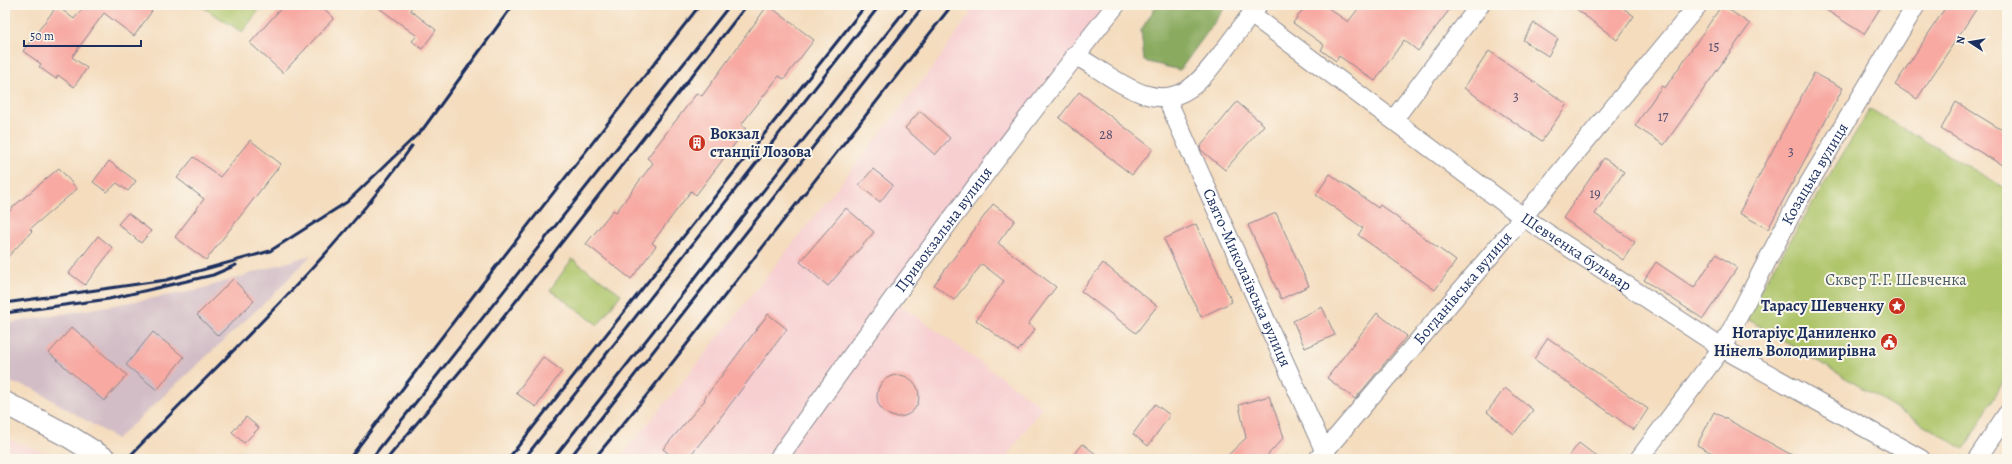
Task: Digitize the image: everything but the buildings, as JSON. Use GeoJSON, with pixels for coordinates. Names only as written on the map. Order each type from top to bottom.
{"type":"FeatureCollection","features":[{"type":"Feature","properties":{"kind":"main road"},"geometry":{"type":"LineString","coordinates":[[5,403],[70,437],[105,459]]}},
{"type":"Feature","properties":{"kind":"street","name":"Привокзальна вулиця"},"geometry":{"type":"LineString","coordinates":[[778,459],[896,292],[1076,55],[1116,5]]}},
{"type":"Feature","properties":{"kind":"street"},"geometry":{"type":"LineString","coordinates":[[1394,119],[1480,5]]}},
{"type":"Feature","properties":{"kind":"street","name":"Богданівська вулиця"},"geometry":{"type":"LineString","coordinates":[[1324,456],[1698,5]]}},
{"type":"Feature","properties":{"kind":"street","name":"Козацька вулиця"},"geometry":{"type":"LineString","coordinates":[[1640,459],[1722,348],[1797,203],[1916,5]]}},
{"type":"Feature","properties":{"kind":"street"},"geometry":{"type":"LineString","coordinates":[[1076,55],[1148,96],[1166,97],[1182,93],[1197,84],[1254,10]]}},
{"type":"Feature","properties":{"kind":"street","name":"Шевченка бульвар"},"geometry":{"type":"LineString","coordinates":[[1254,10],[1523,217],[1722,348],[1921,459]]}},
{"type":"Feature","properties":{"kind":"street","name":"Свято-Миколаївська вулиця"},"geometry":{"type":"LineString","coordinates":[[1166,97],[1324,456]]}},
{"type":"Feature","properties":{"kind":"street"},"geometry":{"type":"LineString","coordinates":[[1977,459],[2007,414]]}},
{"type":"Feature","properties":{"kind":"shaded area"},"geometry":{"type":"Polygon","coordinates":[[[976,5],[1116,5],[891,298],[1042,407],[1005,459],[618,459],[681,384],[937,62],[976,5]]]}},
{"type":"Feature","properties":{"kind":"shaded area"},"geometry":{"type":"Polygon","coordinates":[[[311,255],[274,294],[117,439],[32,388],[5,381],[5,324],[194,291],[311,255]]]}},
{"type":"Feature","properties":{"kind":"shaded area"},"geometry":{"type":"Polygon","coordinates":[[[5,438],[61,459],[5,459],[5,438]]]}},
{"type":"Feature","properties":{"kind":"green space"},"geometry":{"type":"Polygon","coordinates":[[[199,5],[263,5],[242,32],[199,5]]]}},
{"type":"Feature","properties":{"kind":"green space"},"geometry":{"type":"Polygon","coordinates":[[[1157,5],[1227,5],[1180,70],[1144,61],[1141,30],[1157,5]]]}},
{"type":"Feature","properties":{"kind":"green space","name":"Сквер Т.Г. Шевченка"},"geometry":{"type":"Polygon","coordinates":[[[1870,109],[2007,189],[2007,375],[1964,449],[1744,317],[1870,109]]]}},
{"type":"Feature","properties":{"kind":"green space"},"geometry":{"type":"Polygon","coordinates":[[[572,259],[621,294],[598,325],[550,290],[572,259]]]}},
{"type":"Feature","properties":{"kind":"railway"},"geometry":{"type":"LineString","coordinates":[[5,303],[166,280],[270,251],[347,202],[423,129],[513,5]]}},
{"type":"Feature","properties":{"kind":"railway"},"geometry":{"type":"LineString","coordinates":[[349,459],[483,283],[700,5]]}},
{"type":"Feature","properties":{"kind":"railway"},"geometry":{"type":"LineString","coordinates":[[371,459],[730,5]]}},
{"type":"Feature","properties":{"kind":"railway"},"geometry":{"type":"LineString","coordinates":[[387,459],[481,346],[747,5]]}},
{"type":"Feature","properties":{"kind":"railway"},"geometry":{"type":"LineString","coordinates":[[508,459],[866,5]]}},
{"type":"Feature","properties":{"kind":"railway"},"geometry":{"type":"LineString","coordinates":[[524,459],[880,5]]}},
{"type":"Feature","properties":{"kind":"railway"},"geometry":{"type":"LineString","coordinates":[[553,459],[909,5]]}},
{"type":"Feature","properties":{"kind":"railway"},"geometry":{"type":"LineString","coordinates":[[569,459],[924,5]]}},
{"type":"Feature","properties":{"kind":"railway"},"geometry":{"type":"LineString","coordinates":[[594,459],[651,390],[952,5]]}},
{"type":"Feature","properties":{"kind":"railway"},"geometry":{"type":"LineString","coordinates":[[127,459],[312,269],[347,229],[412,146]]}},
{"type":"Feature","properties":{"kind":"railway"},"geometry":{"type":"LineString","coordinates":[[5,313],[109,299],[213,275],[236,265]]}},
{"type":"Feature","properties":{"kind":"place","name":"Вокзал станції Лозова"},"geometry":{"type":"Point","coordinates":[697,143]}},
{"type":"Feature","properties":{"kind":"place","name":"Тарасу Шевченку"},"geometry":{"type":"Point","coordinates":[1897,306]}},
{"type":"Feature","properties":{"kind":"place","name":"Нотаріус Даниленко Нінель Володимирівна"},"geometry":{"type":"Point","coordinates":[1889,342]}}]}
